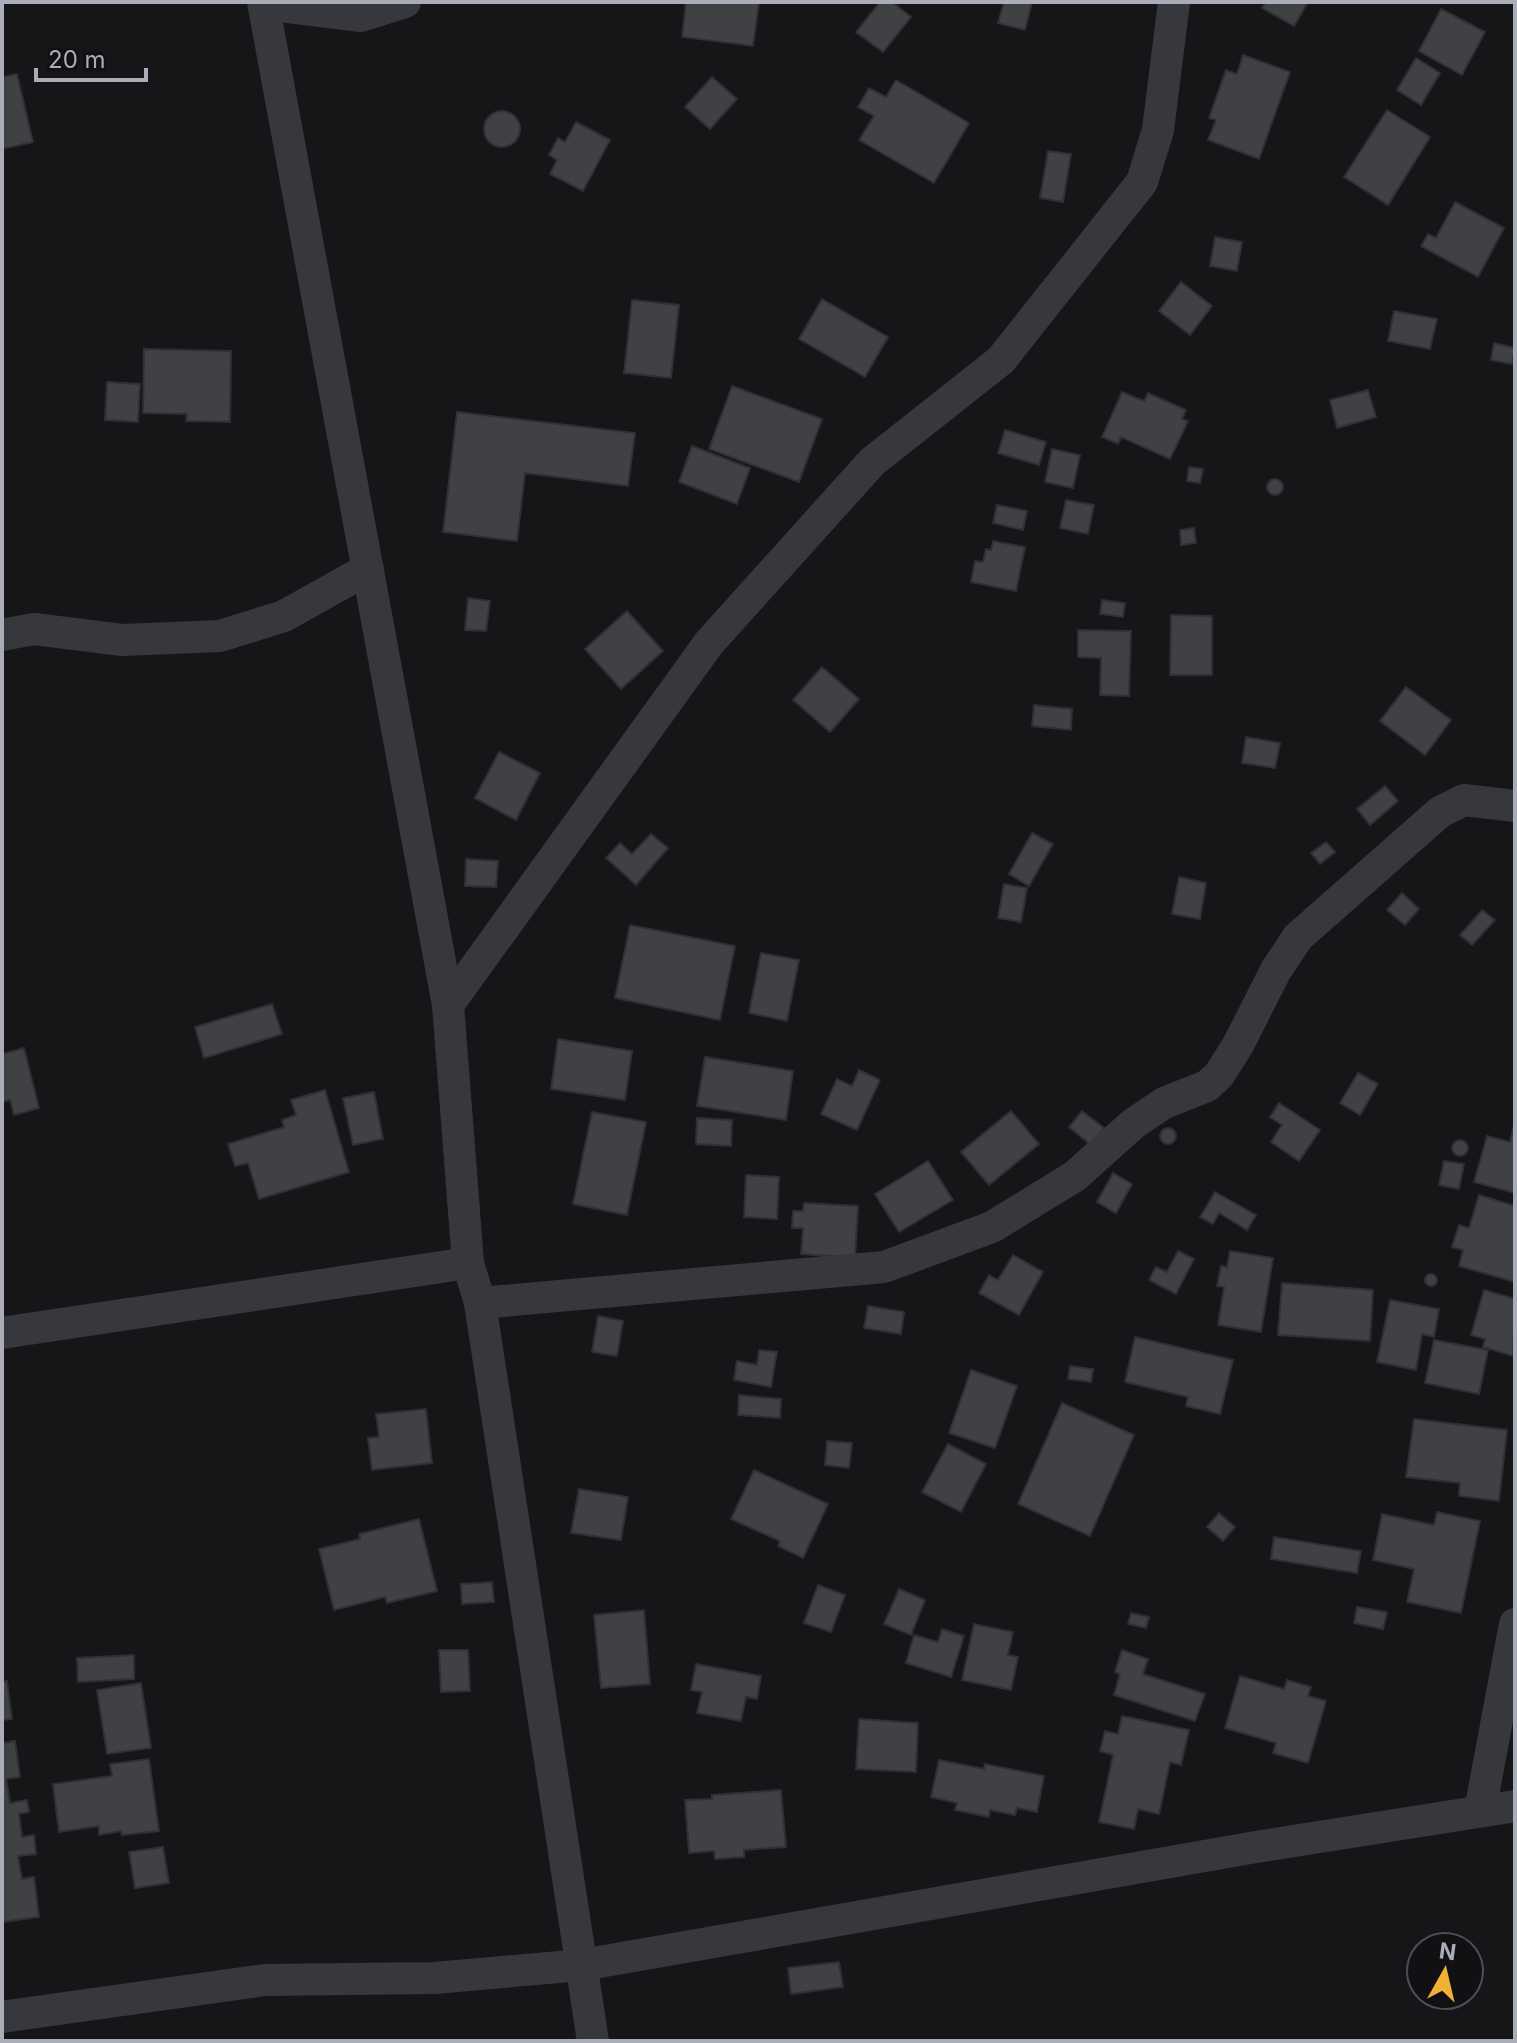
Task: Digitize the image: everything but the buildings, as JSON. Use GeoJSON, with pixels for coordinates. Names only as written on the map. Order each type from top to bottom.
{"type":"FeatureCollection","features":[{"type":"Feature","properties":{"kind":"street"},"geometry":{"type":"LineString","coordinates":[[405,2],[361,16],[263,3],[448,1005],[468,1263],[480,1303],[593,2041]]}},
{"type":"Feature","properties":{"kind":"street"},"geometry":{"type":"LineString","coordinates":[[448,1005],[709,643],[872,462],[1001,360],[1142,182],[1158,130],[1174,2]]}},
{"type":"Feature","properties":{"kind":"street"},"geometry":{"type":"LineString","coordinates":[[2,635],[34,629],[122,640],[220,636],[284,616],[368,569]]}},
{"type":"Feature","properties":{"kind":"street"},"geometry":{"type":"LineString","coordinates":[[480,1303],[884,1267],[992,1227],[1075,1176],[1133,1124],[1164,1103],[1207,1086],[1219,1075],[1276,970],[1298,937],[1440,812],[1464,800],[1515,806]]}},
{"type":"Feature","properties":{"kind":"street"},"geometry":{"type":"LineString","coordinates":[[2,1333],[468,1263]]}},
{"type":"Feature","properties":{"kind":"street"},"geometry":{"type":"LineString","coordinates":[[1480,1811],[1515,1624]]}},
{"type":"Feature","properties":{"kind":"street"},"geometry":{"type":"LineString","coordinates":[[2,2017],[265,1980],[434,1978],[582,1965],[1240,1850],[1515,1806]]}}]}
